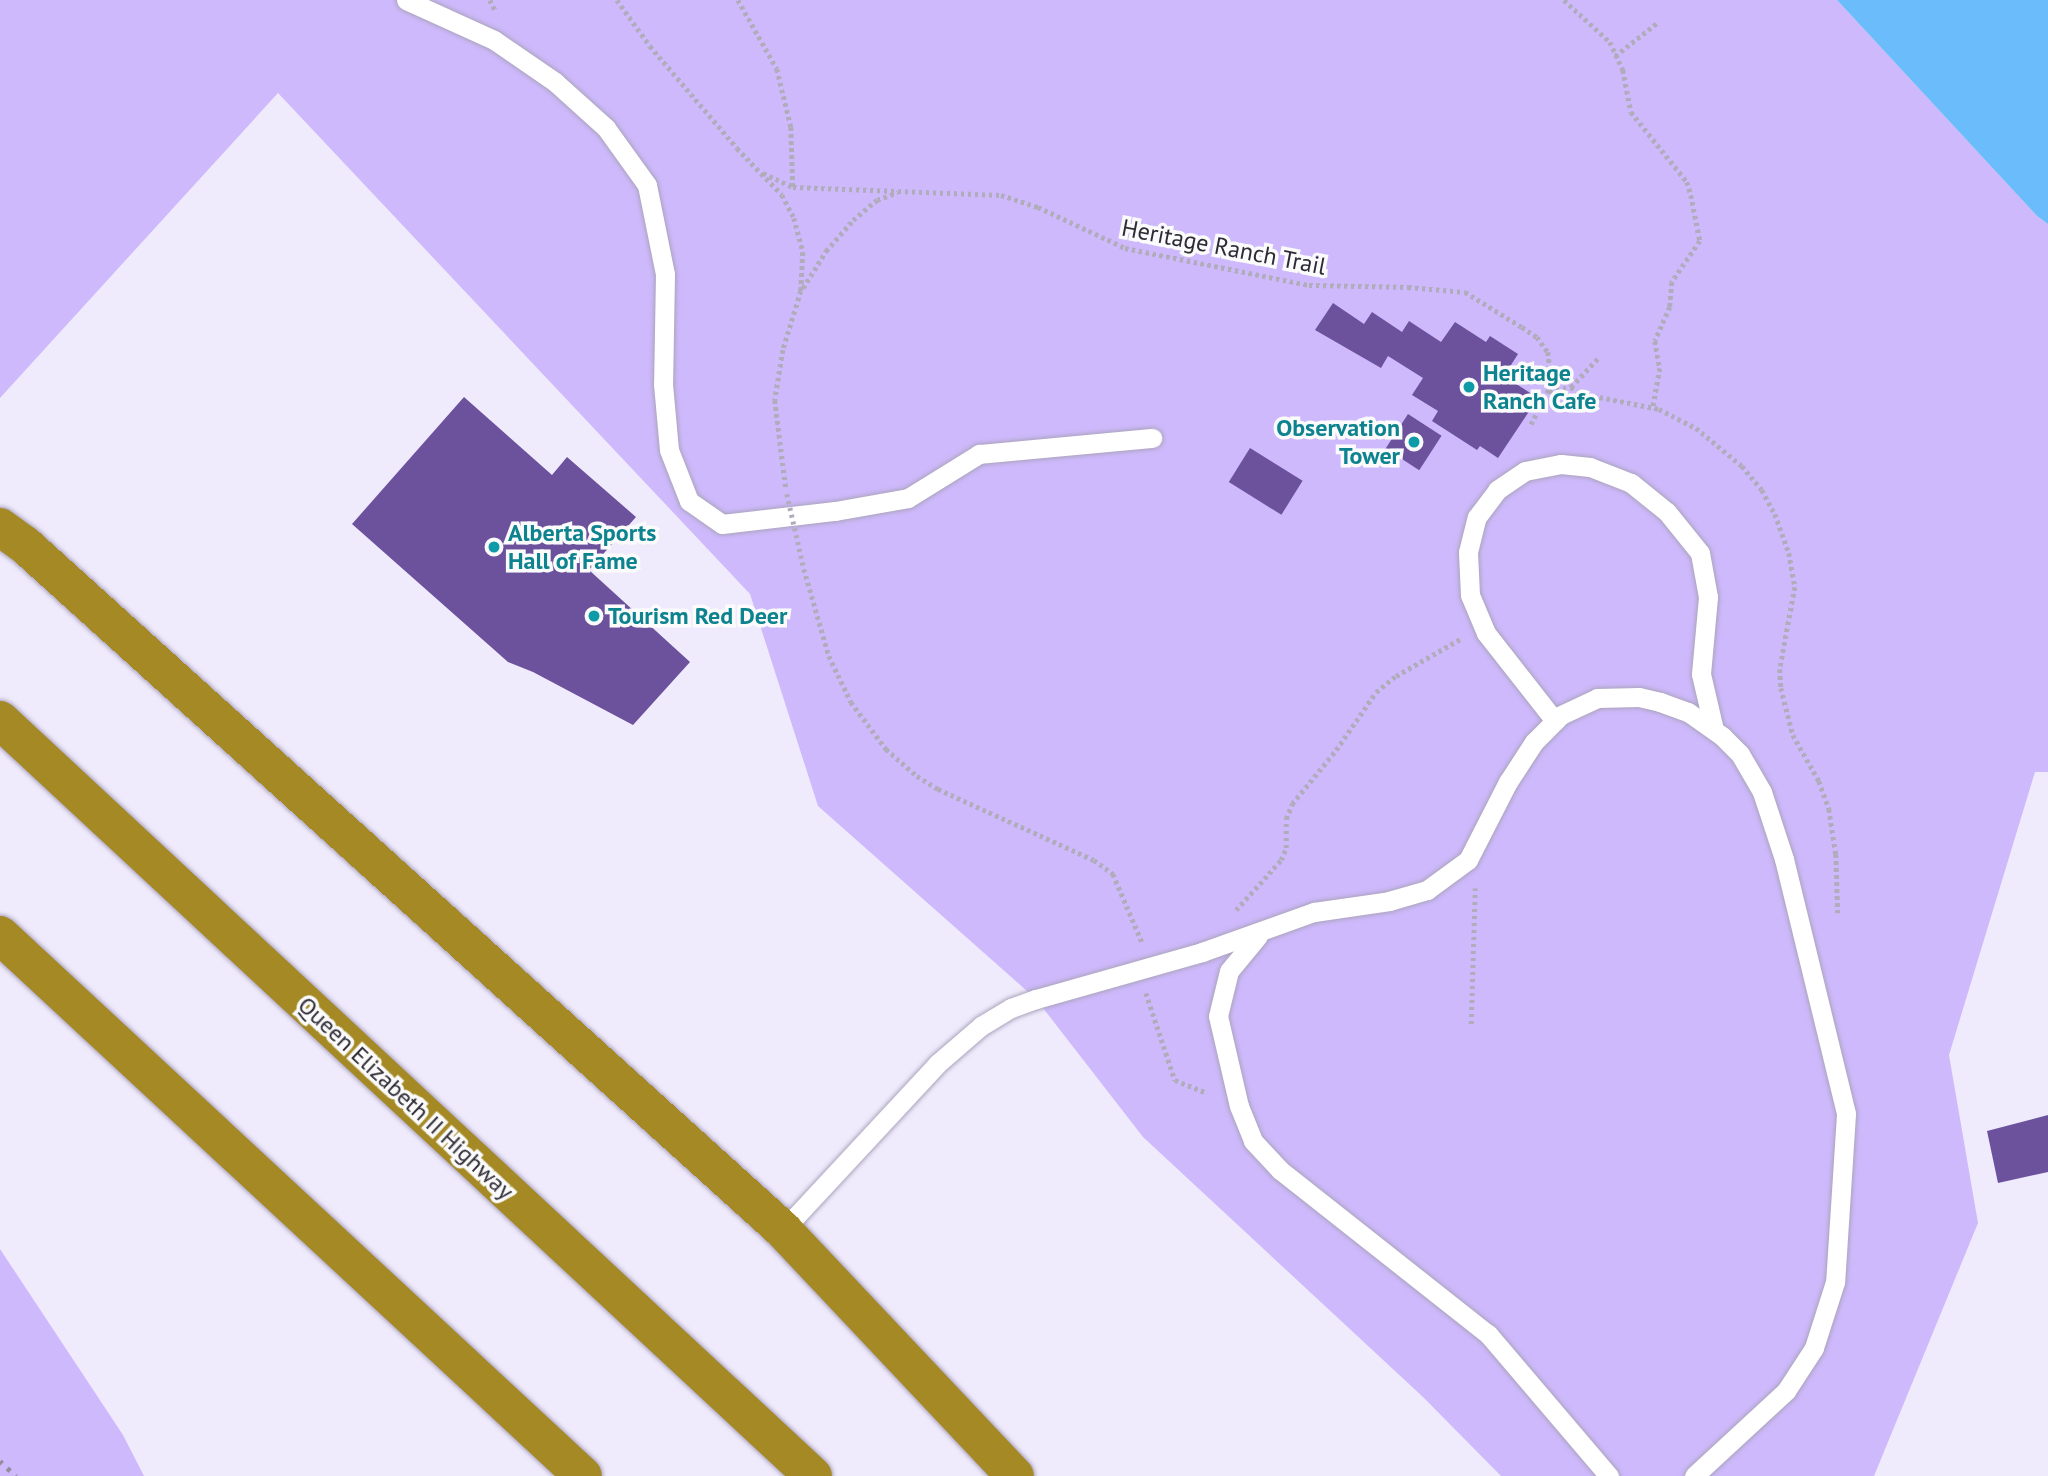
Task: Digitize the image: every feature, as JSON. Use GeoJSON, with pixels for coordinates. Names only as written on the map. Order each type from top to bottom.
{"type":"FeatureCollection","features":[{"type":"Feature","properties":{"kind":"highway"},"geometry":{"type":"LineString","coordinates":[[0,527],[25,545],[783,1230],[1015,1476]]}},
{"type":"Feature","properties":{"kind":"highway","name":"Queen Elizabeth II Highway"},"geometry":{"type":"LineString","coordinates":[[0,720],[813,1476]]}},
{"type":"Feature","properties":{"kind":"highway"},"geometry":{"type":"LineString","coordinates":[[0,936],[583,1476]]}},
{"type":"Feature","properties":{"kind":"lane"},"geometry":{"type":"LineString","coordinates":[[406,0],[494,40],[555,82],[606,128],[647,185],[665,274],[663,384],[669,450],[690,501],[722,524],[835,511],[908,498],[979,454],[1152,438]]}},
{"type":"Feature","properties":{"kind":"lane"},"geometry":{"type":"LineString","coordinates":[[1555,721],[1482,626],[1471,595],[1468,552],[1477,517],[1497,490],[1525,471],[1561,464],[1590,467],[1623,479],[1667,512],[1693,542],[1704,562],[1708,597],[1701,674],[1714,730]]}},
{"type":"Feature","properties":{"kind":"lane"},"geometry":{"type":"LineString","coordinates":[[783,1230],[937,1064],[981,1026],[1011,1008],[1036,999],[1261,934],[1314,912],[1389,901],[1427,890],[1459,869],[1476,849],[1508,782],[1534,742],[1555,721],[1586,701],[1621,696],[1650,699],[1688,712],[1714,730],[1745,763],[1772,818],[1839,1079],[1847,1128],[1835,1282],[1814,1348],[1786,1391],[1695,1476]]}},
{"type":"Feature","properties":{"kind":"lane"},"geometry":{"type":"LineString","coordinates":[[1261,934],[1234,964],[1219,1000],[1220,1034],[1239,1106],[1261,1152],[1280,1170],[1488,1334],[1609,1476]]}},
{"type":"Feature","properties":{"kind":"path","name":"Heritage Ranch Trail"},"geometry":{"type":"LineString","coordinates":[[617,0],[675,75],[737,148],[782,195],[794,218],[803,252],[801,291],[783,350],[775,400],[787,494],[804,569],[829,656],[851,702],[886,749],[916,776],[937,789],[1094,860],[1113,874],[1145,949],[1138,970],[1175,1080],[1239,1106]]}},
{"type":"Feature","properties":{"kind":"path"},"geometry":{"type":"LineString","coordinates":[[738,0],[777,69],[791,127],[793,187]]}},
{"type":"Feature","properties":{"kind":"path"},"geometry":{"type":"LineString","coordinates":[[1564,0],[1610,42],[1623,70],[1631,112],[1686,182],[1699,236],[1699,245],[1672,282],[1670,307],[1655,341],[1660,369],[1653,407]]}},
{"type":"Feature","properties":{"kind":"path"},"geometry":{"type":"LineString","coordinates":[[1615,56],[1658,22]]}},
{"type":"Feature","properties":{"kind":"path","name":"Heritage Ranch Trail"},"geometry":{"type":"LineString","coordinates":[[763,173],[793,187],[1000,195],[1038,207],[1125,248],[1309,285],[1408,287],[1465,292],[1522,327],[1544,345],[1553,374],[1549,391],[1531,425]]}},
{"type":"Feature","properties":{"kind":"path"},"geometry":{"type":"LineString","coordinates":[[801,291],[819,261],[853,220],[877,200],[904,191]]}},
{"type":"Feature","properties":{"kind":"path"},"geometry":{"type":"LineString","coordinates":[[1549,391],[1571,387],[1600,356]]}},
{"type":"Feature","properties":{"kind":"path"},"geometry":{"type":"LineString","coordinates":[[1571,387],[1579,393],[1653,407],[1696,428],[1732,455],[1762,490],[1783,534],[1794,571],[1795,587],[1782,659],[1781,688],[1793,735],[1819,781],[1829,809],[1836,854],[1839,913]]}},
{"type":"Feature","properties":{"kind":"path"},"geometry":{"type":"LineString","coordinates":[[1202,952],[1281,860],[1286,848],[1289,810],[1336,750],[1376,692],[1396,676],[1482,626]]}},
{"type":"Feature","properties":{"kind":"path"},"geometry":{"type":"LineString","coordinates":[[1471,1024],[1476,849]]}},
{"type":"Feature","properties":{"kind":"shaded area"},"geometry":{"type":"Polygon","coordinates":[[[0,0],[1837,0],[2037,216],[2048,224],[2048,772],[2035,772],[1949,1055],[1978,1223],[1874,1476],[1501,1476],[1423,1397],[1143,1137],[1036,999],[818,806],[750,594],[278,93],[0,398],[0,0]]]}},
{"type":"Feature","properties":{"kind":"shaded area"},"geometry":{"type":"Polygon","coordinates":[[[0,1249],[123,1435],[144,1476],[0,1476],[0,1249]]]}},
{"type":"Feature","properties":{"kind":"water"},"geometry":{"type":"Polygon","coordinates":[[[1837,0],[2048,0],[2048,224],[2037,216],[1837,0]]]}},
{"type":"Feature","properties":{"kind":"building","name":"Heritage Ranch Cafe"},"geometry":{"type":"Polygon","coordinates":[[[1333,303],[1364,324],[1372,312],[1402,332],[1409,321],[1441,342],[1455,322],[1486,342],[1490,336],[1518,354],[1504,376],[1538,398],[1498,458],[1480,446],[1477,450],[1432,421],[1438,411],[1412,395],[1423,378],[1388,356],[1381,368],[1315,330],[1333,303]]]}},
{"type":"Feature","properties":{"kind":"building","name":"Alberta Sports Hall of Fame"},"geometry":{"type":"Polygon","coordinates":[[[464,397],[552,475],[567,457],[636,517],[589,570],[690,662],[633,725],[533,672],[508,662],[352,524],[464,397]]]}},
{"type":"Feature","properties":{"kind":"building","name":"Observation Tower"},"geometry":{"type":"Polygon","coordinates":[[[1408,414],[1442,436],[1419,470],[1386,448],[1408,414]]]}},
{"type":"Feature","properties":{"kind":"building"},"geometry":{"type":"Polygon","coordinates":[[[1250,448],[1303,481],[1281,515],[1229,482],[1250,448]]]}},
{"type":"Feature","properties":{"kind":"building"},"geometry":{"type":"Polygon","coordinates":[[[2048,1115],[2048,1172],[1998,1183],[1987,1131],[2048,1115]]]}},
{"type":"Feature","properties":{"kind":"railway"},"geometry":{"type":"LineString","coordinates":[[0,1461],[16,1476]]}},
{"type":"Feature","properties":{"kind":"place","name":"Heritage Ranch Cafe"},"geometry":{"type":"Point","coordinates":[1469,387]}},
{"type":"Feature","properties":{"kind":"place","name":"Observation Tower"},"geometry":{"type":"Point","coordinates":[1414,442]}},
{"type":"Feature","properties":{"kind":"place","name":"Alberta Sports Hall of Fame"},"geometry":{"type":"Point","coordinates":[494,547]}},
{"type":"Feature","properties":{"kind":"place","name":"Tourism Red Deer"},"geometry":{"type":"Point","coordinates":[594,616]}}]}
